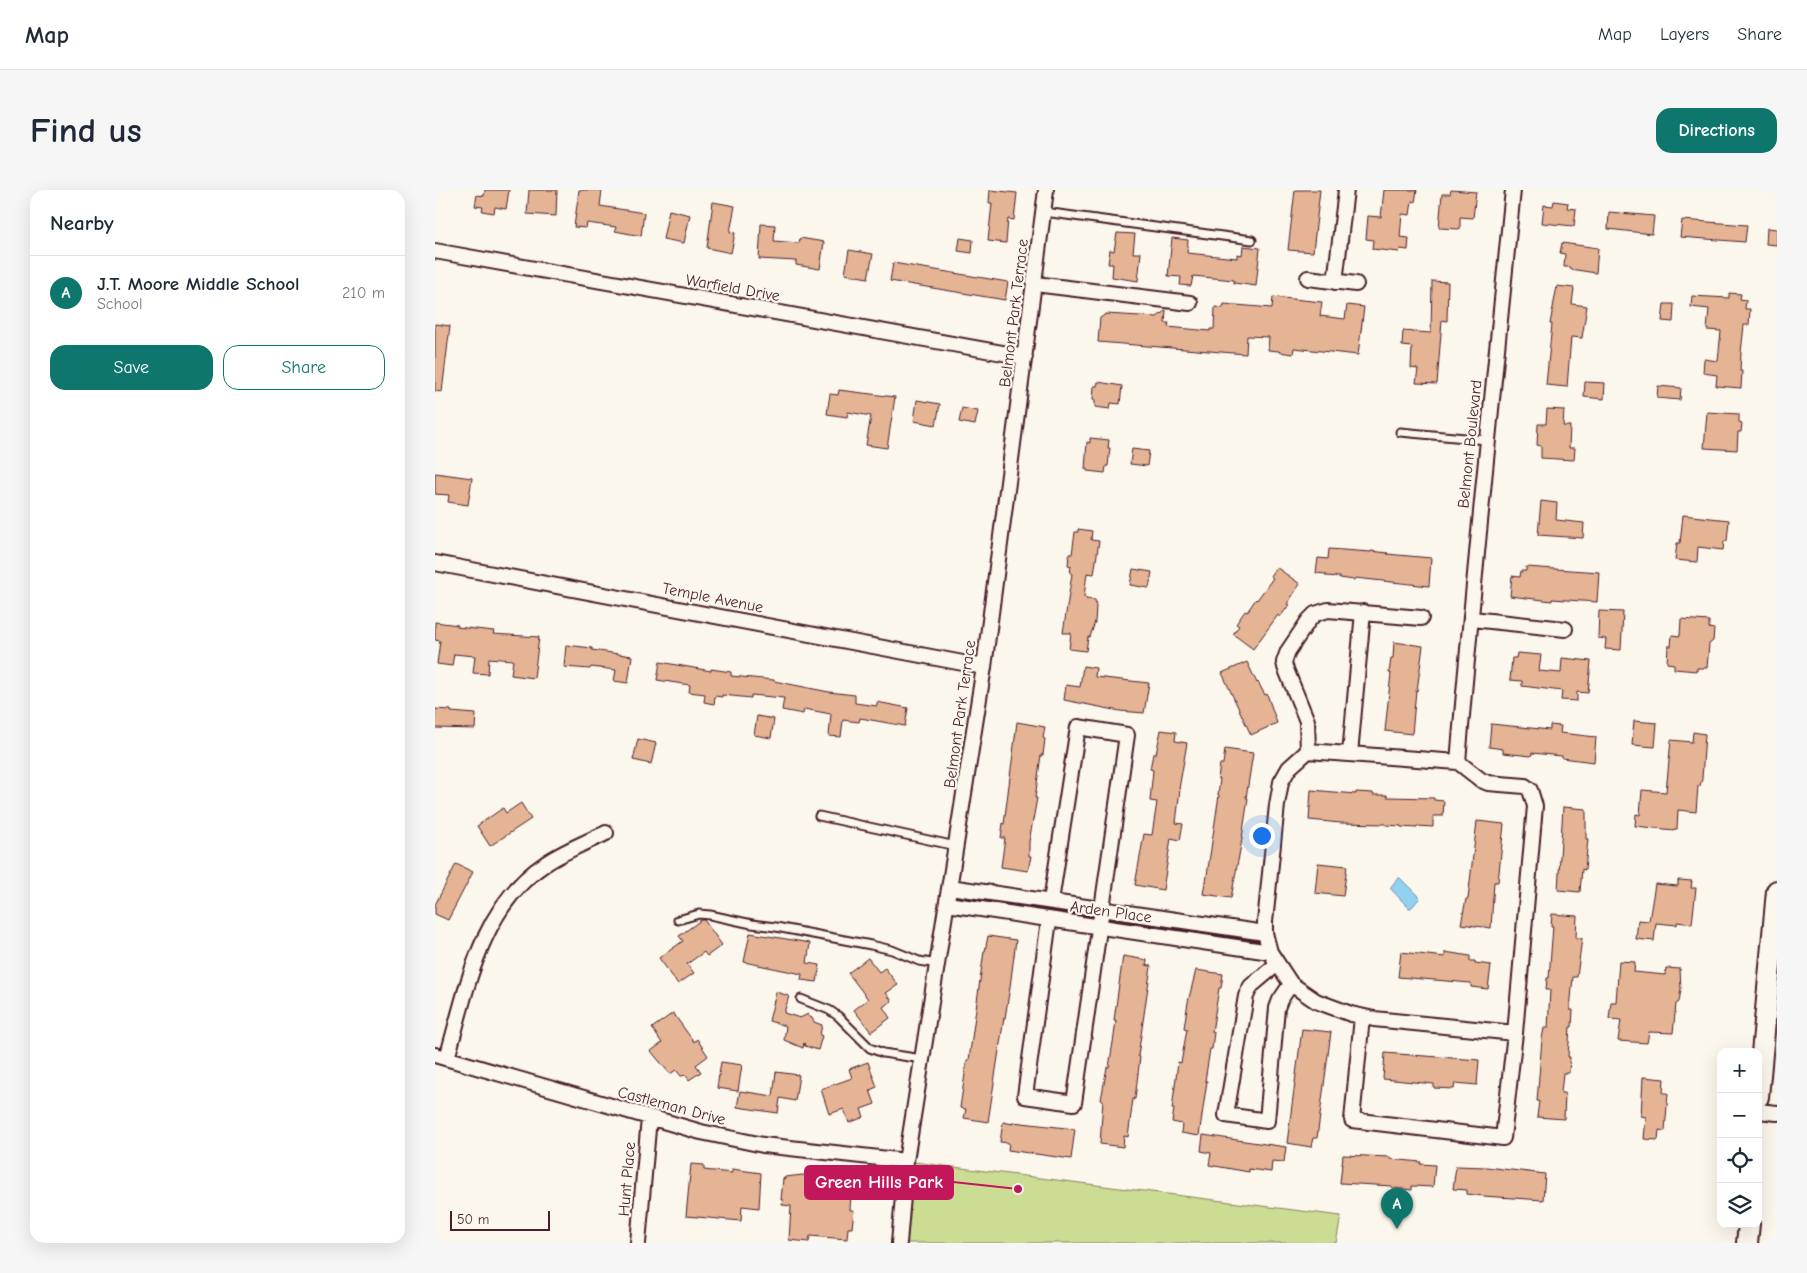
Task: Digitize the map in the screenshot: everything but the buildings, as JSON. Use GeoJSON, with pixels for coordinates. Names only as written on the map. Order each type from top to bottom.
{"type":"FeatureCollection","features":[{"type":"Feature","properties":{"kind":"main road"},"geometry":{"type":"LineString","coordinates":[[1758,1093],[1777,891]]}},
{"type":"Feature","properties":{"kind":"main road"},"geometry":{"type":"LineString","coordinates":[[1747,1243],[1749,1228]]}},
{"type":"Feature","properties":{"kind":"street","name":"Belmont Park Terrace"},"geometry":{"type":"LineString","coordinates":[[899,1243],[906,1161],[984,667],[1046,190]]}},
{"type":"Feature","properties":{"kind":"street"},"geometry":{"type":"LineString","coordinates":[[1335,282],[1345,190]]}},
{"type":"Feature","properties":{"kind":"street","name":"Belmont Boulevard"},"geometry":{"type":"LineString","coordinates":[[1458,762],[1472,620],[1480,509],[1513,190]]}},
{"type":"Feature","properties":{"kind":"street","name":"Warfield Drive"},"geometry":{"type":"LineString","coordinates":[[435,251],[1025,357]]}},
{"type":"Feature","properties":{"kind":"street"},"geometry":{"type":"LineString","coordinates":[[1308,278],[1356,284]]}},
{"type":"Feature","properties":{"kind":"street"},"geometry":{"type":"LineString","coordinates":[[1035,284],[1190,304]]}},
{"type":"Feature","properties":{"kind":"street","name":"Temple Avenue"},"geometry":{"type":"LineString","coordinates":[[435,563],[984,667]]}},
{"type":"Feature","properties":{"kind":"street"},"geometry":{"type":"LineString","coordinates":[[1308,751],[1307,721],[1285,667],[1285,657],[1309,620],[1315,614],[1328,610],[1421,618]]}},
{"type":"Feature","properties":{"kind":"street"},"geometry":{"type":"LineString","coordinates":[[1350,754],[1363,612]]}},
{"type":"Feature","properties":{"kind":"street"},"geometry":{"type":"LineString","coordinates":[[1472,620],[1565,629]]}},
{"type":"Feature","properties":{"kind":"street"},"geometry":{"type":"LineString","coordinates":[[1049,920],[1025,1096],[1074,1103],[1127,735],[1078,727],[1051,901]]}},
{"type":"Feature","properties":{"kind":"street"},"geometry":{"type":"LineString","coordinates":[[1362,1017],[1352,1120],[1503,1138],[1515,1033],[1535,806],[1530,790],[1525,786],[1488,783],[1481,780],[1458,762],[1308,751],[1289,768],[1281,782],[1277,805],[1265,933],[1270,952],[1291,984],[1309,997],[1328,1006],[1362,1017],[1515,1033]]}},
{"type":"Feature","properties":{"kind":"street"},"geometry":{"type":"LineString","coordinates":[[441,1057],[477,956],[496,915],[525,880],[543,865],[568,850],[606,833]]}},
{"type":"Feature","properties":{"kind":"street","name":"Arden Place"},"geometry":{"type":"LineString","coordinates":[[950,887],[1265,933]]}},
{"type":"Feature","properties":{"kind":"street","name":"Arden Place"},"geometry":{"type":"LineString","coordinates":[[947,904],[1270,952]]}},
{"type":"Feature","properties":{"kind":"street"},"geometry":{"type":"LineString","coordinates":[[1277,964],[1251,986],[1246,996],[1226,1115],[1267,1121],[1277,1008],[1291,984]]}},
{"type":"Feature","properties":{"kind":"street","name":"Castleman Drive"},"geometry":{"type":"LineString","coordinates":[[441,1057],[701,1132],[763,1145],[906,1161]]}},
{"type":"Feature","properties":{"kind":"street"},"geometry":{"type":"LineString","coordinates":[[1762,1111],[1777,1113]]}},
{"type":"Feature","properties":{"kind":"street","name":"Hunt Place"},"geometry":{"type":"LineString","coordinates":[[638,1243],[649,1118]]}},
{"type":"Feature","properties":{"kind":"lane"},"geometry":{"type":"LineString","coordinates":[[1044,212],[1252,240]]}},
{"type":"Feature","properties":{"kind":"lane"},"geometry":{"type":"LineString","coordinates":[[1400,432],[1487,440]]}},
{"type":"Feature","properties":{"kind":"lane"},"geometry":{"type":"LineString","coordinates":[[819,816],[957,846]]}},
{"type":"Feature","properties":{"kind":"lane"},"geometry":{"type":"LineString","coordinates":[[678,920],[699,914],[710,915],[871,945],[892,950],[919,961],[937,964]]}},
{"type":"Feature","properties":{"kind":"lane"},"geometry":{"type":"LineString","coordinates":[[801,999],[829,1010],[838,1016],[870,1048],[883,1053],[923,1059]]}},
{"type":"Feature","properties":{"kind":"green space"},"geometry":{"type":"Polygon","coordinates":[[[906,1161],[1341,1216],[1336,1243],[899,1243],[906,1161]]]}},
{"type":"Feature","properties":{"kind":"water"},"geometry":{"type":"Polygon","coordinates":[[[1398,878],[1420,898],[1411,908],[1390,888],[1398,878]]]}},
{"type":"Feature","properties":{"kind":"place","name":"Green Hills Park"},"geometry":{"type":"Point","coordinates":[1018,1189]}},
{"type":"Feature","properties":{"kind":"place","name":"J.T. Moore Middle School"},"geometry":{"type":"Point","coordinates":[1397,1229]}}]}
